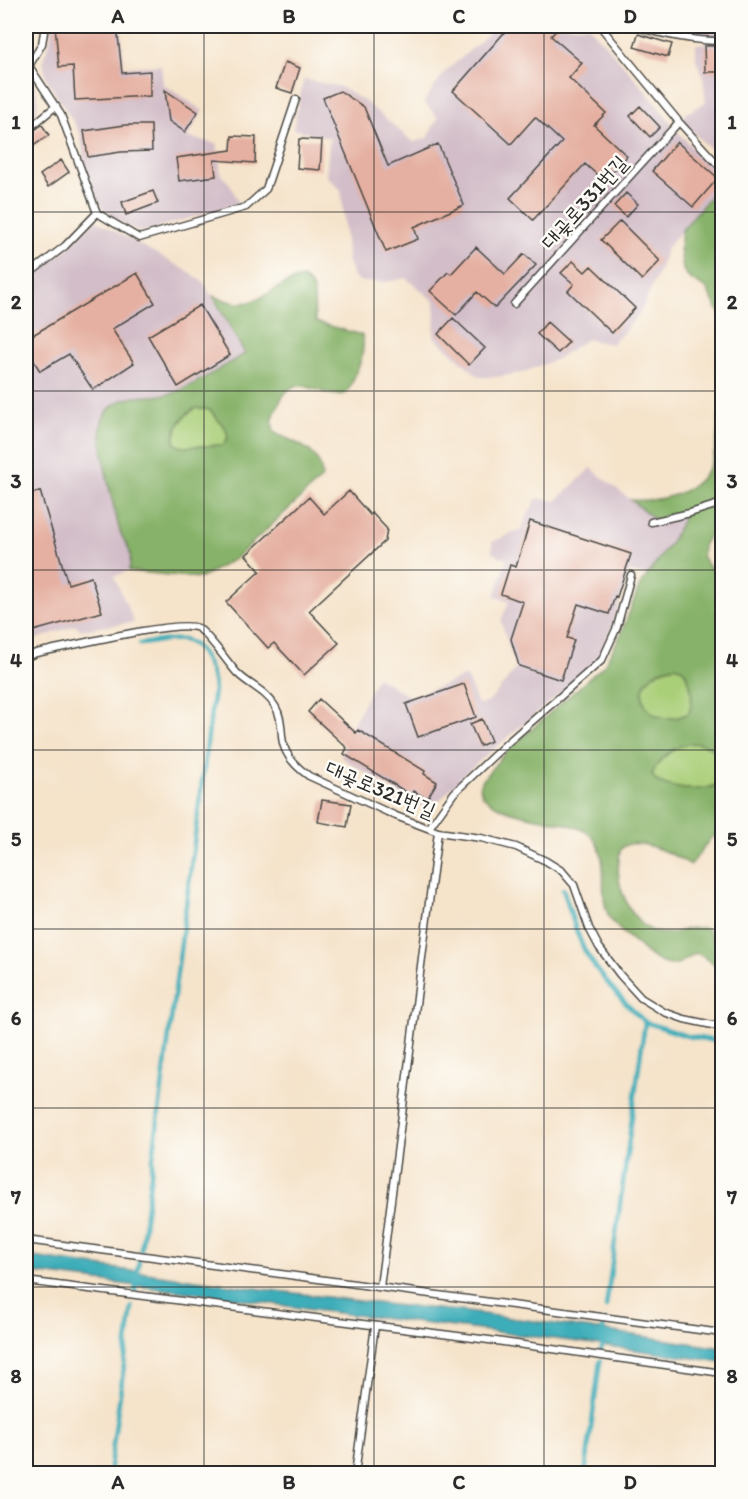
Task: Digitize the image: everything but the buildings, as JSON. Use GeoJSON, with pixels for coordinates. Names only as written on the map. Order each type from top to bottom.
{"type":"FeatureCollection","features":[{"type":"Feature","properties":{"kind":"lane"},"geometry":{"type":"LineString","coordinates":[[45,26],[42,44],[27,64],[56,106],[97,213],[138,238],[246,207],[266,189],[296,99]]}},
{"type":"Feature","properties":{"kind":"lane"},"geometry":{"type":"LineString","coordinates":[[600,26],[679,122],[723,169]]}},
{"type":"Feature","properties":{"kind":"lane"},"geometry":{"type":"LineString","coordinates":[[634,26],[672,37],[723,41]]}},
{"type":"Feature","properties":{"kind":"lane"},"geometry":{"type":"LineString","coordinates":[[26,131],[56,106]]}},
{"type":"Feature","properties":{"kind":"lane","name":"대곶로331번길"},"geometry":{"type":"LineString","coordinates":[[514,304],[679,122]]}},
{"type":"Feature","properties":{"kind":"lane"},"geometry":{"type":"LineString","coordinates":[[26,276],[65,246],[97,213]]}},
{"type":"Feature","properties":{"kind":"lane"},"geometry":{"type":"LineString","coordinates":[[651,522],[723,503]]}},
{"type":"Feature","properties":{"kind":"lane"},"geometry":{"type":"LineString","coordinates":[[429,828],[454,793],[602,660],[617,627],[631,575]]}},
{"type":"Feature","properties":{"kind":"lane","name":"대곶로321번길"},"geometry":{"type":"LineString","coordinates":[[26,657],[36,653],[165,627],[189,626],[199,629],[240,676],[273,702],[279,713],[285,748],[297,768],[309,776],[396,816],[438,832],[481,838],[516,847],[546,861],[562,871],[574,885],[589,928],[599,946],[620,975],[641,998],[664,1012],[684,1019],[723,1027]]}},
{"type":"Feature","properties":{"kind":"lane"},"geometry":{"type":"LineString","coordinates":[[380,1287],[438,832]]}},
{"type":"Feature","properties":{"kind":"lane"},"geometry":{"type":"LineString","coordinates":[[26,1239],[723,1333]]}},
{"type":"Feature","properties":{"kind":"lane"},"geometry":{"type":"LineString","coordinates":[[26,1281],[723,1373]]}},
{"type":"Feature","properties":{"kind":"lane"},"geometry":{"type":"LineString","coordinates":[[355,1473],[375,1326]]}},
{"type":"Feature","properties":{"kind":"shaded area"},"geometry":{"type":"Polygon","coordinates":[[[52,26],[121,26],[124,67],[161,65],[163,84],[203,111],[187,137],[217,144],[221,175],[230,184],[239,204],[141,232],[123,224],[104,210],[85,166],[80,133],[46,78],[43,60],[50,41],[52,26]]]}},
{"type":"Feature","properties":{"kind":"shaded area"},"geometry":{"type":"Polygon","coordinates":[[[498,26],[589,26],[641,85],[678,132],[722,179],[722,183],[666,249],[660,269],[640,313],[611,344],[587,339],[555,360],[521,373],[498,377],[479,377],[434,337],[435,302],[406,278],[386,282],[361,282],[354,277],[348,263],[341,190],[326,175],[330,138],[293,129],[304,79],[341,87],[367,103],[413,142],[427,138],[438,118],[424,102],[444,73],[498,26]]]}},
{"type":"Feature","properties":{"kind":"shaded area"},"geometry":{"type":"Polygon","coordinates":[[[654,26],[722,26],[722,36],[676,32],[654,26]]]}},
{"type":"Feature","properties":{"kind":"shaded area"},"geometry":{"type":"Polygon","coordinates":[[[722,43],[722,150],[716,155],[683,122],[685,114],[706,102],[703,78],[696,60],[696,44],[722,43]]]}},
{"type":"Feature","properties":{"kind":"shaded area"},"geometry":{"type":"Polygon","coordinates":[[[26,73],[36,89],[38,100],[36,116],[26,124],[26,73]]]}},
{"type":"Feature","properties":{"kind":"shaded area"},"geometry":{"type":"Polygon","coordinates":[[[95,220],[191,273],[204,283],[245,354],[176,392],[127,399],[101,430],[105,466],[120,531],[130,548],[131,558],[129,571],[114,576],[134,622],[81,630],[76,625],[26,643],[26,280],[67,249],[95,220]]]}},
{"type":"Feature","properties":{"kind":"shaded area"},"geometry":{"type":"Polygon","coordinates":[[[591,468],[657,521],[686,514],[671,542],[647,576],[629,571],[612,627],[599,657],[587,671],[465,773],[436,804],[427,807],[413,802],[341,757],[349,732],[377,677],[411,697],[466,676],[478,704],[488,703],[516,669],[501,621],[509,602],[495,596],[507,559],[492,553],[492,542],[521,529],[537,498],[556,501],[591,468]]]}},
{"type":"Feature","properties":{"kind":"green space"},"geometry":{"type":"Polygon","coordinates":[[[722,183],[722,319],[707,289],[690,279],[683,270],[680,248],[682,230],[722,183]]]}},
{"type":"Feature","properties":{"kind":"green space"},"geometry":{"type":"Polygon","coordinates":[[[302,278],[312,287],[316,322],[362,335],[363,342],[359,364],[347,393],[337,395],[309,387],[292,387],[285,394],[274,416],[272,423],[275,433],[313,454],[321,468],[322,478],[236,558],[201,578],[129,571],[130,551],[121,535],[104,463],[101,438],[104,417],[108,410],[118,402],[125,399],[169,394],[184,389],[245,354],[213,296],[234,302],[249,302],[302,278]],[[196,408],[187,414],[175,433],[175,444],[182,447],[223,445],[228,438],[226,429],[210,410],[196,408]]]}},
{"type":"Feature","properties":{"kind":"green space"},"geometry":{"type":"Polygon","coordinates":[[[722,404],[722,512],[703,546],[702,555],[706,563],[717,573],[722,584],[722,758],[714,749],[704,744],[684,745],[665,756],[652,774],[656,781],[672,787],[697,789],[722,783],[722,831],[710,839],[691,865],[657,848],[628,844],[619,853],[618,870],[622,891],[637,919],[653,931],[660,933],[694,928],[707,929],[722,955],[722,969],[697,953],[680,963],[671,965],[661,963],[651,956],[611,920],[604,901],[600,849],[595,840],[574,826],[509,811],[482,795],[480,787],[483,779],[505,753],[604,665],[621,634],[639,587],[671,542],[685,515],[657,521],[631,500],[672,496],[684,491],[703,475],[715,450],[722,404]],[[675,666],[657,672],[647,681],[643,692],[644,702],[650,711],[660,717],[673,718],[689,713],[691,690],[683,669],[675,666]]]}},
{"type":"Feature","properties":{"kind":"green space"},"geometry":{"type":"Polygon","coordinates":[[[196,408],[210,410],[226,429],[228,438],[223,445],[182,447],[175,444],[180,423],[196,408]]]}},
{"type":"Feature","properties":{"kind":"green space"},"geometry":{"type":"Polygon","coordinates":[[[675,666],[683,669],[690,685],[692,696],[689,713],[673,718],[660,717],[650,711],[644,702],[643,692],[647,681],[657,672],[675,666]]]}},
{"type":"Feature","properties":{"kind":"green space"},"geometry":{"type":"Polygon","coordinates":[[[694,742],[713,749],[720,755],[722,783],[706,788],[689,789],[672,787],[656,781],[652,774],[664,757],[681,746],[694,742]]]}},
{"type":"Feature","properties":{"kind":"water"},"geometry":{"type":"Polygon","coordinates":[[[26,1256],[246,1287],[460,1311],[722,1348],[722,1362],[26,1272],[26,1256]]]}},
{"type":"Feature","properties":{"kind":"waterway"},"geometry":{"type":"LineString","coordinates":[[140,644],[173,640],[190,642],[206,660],[214,690],[141,1250]]}},
{"type":"Feature","properties":{"kind":"waterway"},"geometry":{"type":"LineString","coordinates":[[563,889],[585,951],[612,988],[645,1022],[606,1307]]}},
{"type":"Feature","properties":{"kind":"waterway"},"geometry":{"type":"LineString","coordinates":[[645,1022],[687,1036],[722,1042]]}},
{"type":"Feature","properties":{"kind":"waterway"},"geometry":{"type":"LineString","coordinates":[[135,1291],[139,1260]]}},
{"type":"Feature","properties":{"kind":"waterway"},"geometry":{"type":"LineString","coordinates":[[109,1474],[132,1307]]}},
{"type":"Feature","properties":{"kind":"waterway"},"geometry":{"type":"LineString","coordinates":[[601,1350],[604,1321]]}},
{"type":"Feature","properties":{"kind":"waterway"},"geometry":{"type":"LineString","coordinates":[[585,1474],[600,1361]]}}]}
